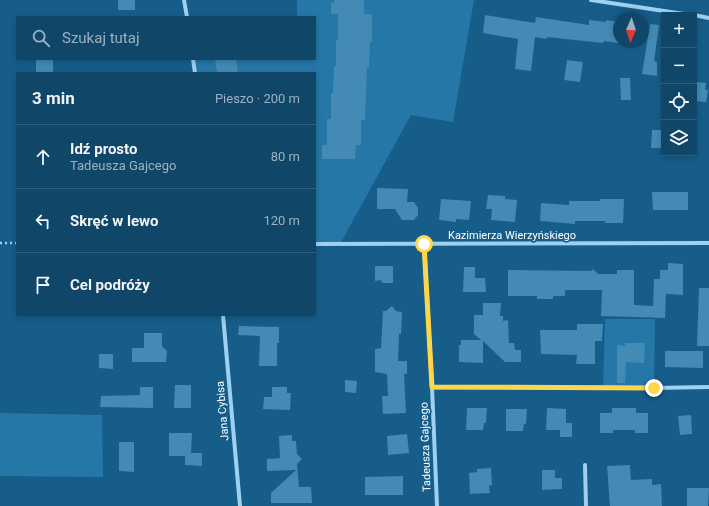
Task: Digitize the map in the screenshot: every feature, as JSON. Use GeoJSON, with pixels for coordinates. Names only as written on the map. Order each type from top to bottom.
{"type":"FeatureCollection","features":[{"type":"Feature","properties":{"kind":"street"},"geometry":{"type":"LineString","coordinates":[[184,0],[187,16]]}},
{"type":"Feature","properties":{"kind":"street"},"geometry":{"type":"LineString","coordinates":[[591,0],[671,12]]}},
{"type":"Feature","properties":{"kind":"street"},"geometry":{"type":"LineString","coordinates":[[697,16],[709,18]]}},
{"type":"Feature","properties":{"kind":"street"},"geometry":{"type":"LineString","coordinates":[[193,60],[196,72]]}},
{"type":"Feature","properties":{"kind":"street","name":"Kazimierza Wierzyńskiego"},"geometry":{"type":"LineString","coordinates":[[316,244],[709,243]]}},
{"type":"Feature","properties":{"kind":"street","name":"Tadeusza Gajcego"},"geometry":{"type":"LineString","coordinates":[[424,244],[437,506]]}},
{"type":"Feature","properties":{"kind":"street","name":"Jana Cybisa"},"geometry":{"type":"LineString","coordinates":[[223,316],[240,506]]}},
{"type":"Feature","properties":{"kind":"street"},"geometry":{"type":"LineString","coordinates":[[432,387],[709,387]]}},
{"type":"Feature","properties":{"kind":"street"},"geometry":{"type":"LineString","coordinates":[[585,465],[586,506]]}},
{"type":"Feature","properties":{"kind":"path"},"geometry":{"type":"LineString","coordinates":[[0,243],[16,243]]}},
{"type":"Feature","properties":{"kind":"shaded area"},"geometry":{"type":"Polygon","coordinates":[[[297,0],[474,0],[453,122],[411,115],[340,244],[316,244],[316,72],[195,72],[193,60],[316,60],[316,16],[297,16],[297,0]]]}},
{"type":"Feature","properties":{"kind":"shaded area"},"geometry":{"type":"Polygon","coordinates":[[[605,319],[655,319],[654,388],[603,388],[605,319]]]}},
{"type":"Feature","properties":{"kind":"shaded area"},"geometry":{"type":"Polygon","coordinates":[[[0,413],[102,415],[103,477],[0,476],[0,413]]]}},
{"type":"Feature","properties":{"kind":"building"},"geometry":{"type":"Polygon","coordinates":[[[118,0],[135,0],[135,10],[118,10],[118,0]]]}},
{"type":"Feature","properties":{"kind":"building"},"geometry":{"type":"Polygon","coordinates":[[[334,0],[364,0],[364,14],[372,14],[372,42],[370,41],[369,67],[367,67],[365,120],[361,120],[361,145],[356,145],[355,159],[322,159],[322,145],[327,145],[327,119],[331,119],[331,93],[333,93],[334,66],[336,66],[336,40],[338,40],[338,14],[331,14],[331,3],[334,3],[334,0]]]}},
{"type":"Feature","properties":{"kind":"building"},"geometry":{"type":"Polygon","coordinates":[[[485,15],[535,23],[536,17],[589,25],[589,20],[606,22],[606,20],[613,21],[613,42],[604,41],[603,43],[535,37],[531,71],[515,69],[518,39],[483,33],[485,15]]]}},
{"type":"Feature","properties":{"kind":"building"},"geometry":{"type":"Polygon","coordinates":[[[650,24],[659,25],[654,61],[657,62],[657,76],[642,74],[646,48],[649,48],[650,24]]]}},
{"type":"Feature","properties":{"kind":"building"},"geometry":{"type":"Polygon","coordinates":[[[36,60],[53,60],[53,72],[36,72],[36,60]]]}},
{"type":"Feature","properties":{"kind":"building"},"geometry":{"type":"Polygon","coordinates":[[[215,60],[236,60],[238,72],[217,72],[215,60]]]}},
{"type":"Feature","properties":{"kind":"building"},"geometry":{"type":"Polygon","coordinates":[[[567,60],[583,62],[580,82],[564,80],[567,60]]]}},
{"type":"Feature","properties":{"kind":"building"},"geometry":{"type":"Polygon","coordinates":[[[620,78],[630,78],[631,100],[621,100],[620,78]]]}},
{"type":"Feature","properties":{"kind":"building"},"geometry":{"type":"Polygon","coordinates":[[[697,82],[706,83],[705,90],[708,90],[706,102],[697,101],[697,82]]]}},
{"type":"Feature","properties":{"kind":"building"},"geometry":{"type":"Polygon","coordinates":[[[652,130],[661,130],[661,148],[651,148],[652,130]]]}},
{"type":"Feature","properties":{"kind":"building"},"geometry":{"type":"Polygon","coordinates":[[[377,188],[408,189],[407,202],[414,202],[418,208],[418,215],[414,220],[402,220],[395,209],[377,209],[377,188]]]}},
{"type":"Feature","properties":{"kind":"building"},"geometry":{"type":"Polygon","coordinates":[[[652,192],[688,192],[688,210],[653,210],[652,192]]]}},
{"type":"Feature","properties":{"kind":"building"},"geometry":{"type":"Polygon","coordinates":[[[488,195],[505,196],[505,199],[517,200],[515,222],[491,220],[492,209],[486,209],[488,195]]]}},
{"type":"Feature","properties":{"kind":"building"},"geometry":{"type":"Polygon","coordinates":[[[441,199],[471,201],[469,220],[456,219],[456,222],[439,220],[441,199]]]}},
{"type":"Feature","properties":{"kind":"building"},"geometry":{"type":"Polygon","coordinates":[[[600,199],[624,199],[623,223],[605,223],[605,221],[575,221],[575,224],[540,221],[541,203],[569,205],[569,201],[600,201],[600,199]]]}},
{"type":"Feature","properties":{"kind":"building"},"geometry":{"type":"Polygon","coordinates":[[[668,263],[683,264],[683,295],[666,294],[665,318],[601,316],[602,290],[565,290],[565,296],[553,296],[553,299],[537,299],[537,296],[508,296],[508,270],[591,271],[593,269],[598,274],[617,274],[617,270],[634,270],[634,305],[653,306],[654,279],[660,279],[660,270],[668,270],[668,263]]]}},
{"type":"Feature","properties":{"kind":"building"},"geometry":{"type":"Polygon","coordinates":[[[375,266],[393,266],[393,283],[382,283],[381,280],[375,281],[375,266]]]}},
{"type":"Feature","properties":{"kind":"building"},"geometry":{"type":"Polygon","coordinates":[[[464,267],[475,267],[475,278],[485,278],[486,292],[463,292],[464,267]]]}},
{"type":"Feature","properties":{"kind":"building"},"geometry":{"type":"Polygon","coordinates":[[[699,288],[709,288],[709,346],[697,346],[699,288]]]}},
{"type":"Feature","properties":{"kind":"building"},"geometry":{"type":"Polygon","coordinates":[[[483,303],[501,303],[500,316],[503,316],[503,321],[508,320],[509,343],[514,343],[515,350],[521,350],[521,362],[505,362],[483,341],[483,363],[459,362],[459,345],[461,345],[461,340],[481,340],[474,334],[474,315],[483,315],[483,303]]]}},
{"type":"Feature","properties":{"kind":"building"},"geometry":{"type":"Polygon","coordinates":[[[392,306],[396,311],[402,312],[401,334],[399,334],[398,361],[407,361],[407,374],[404,374],[406,413],[383,414],[382,396],[388,396],[387,374],[375,372],[375,349],[381,348],[383,311],[386,311],[392,306]]]}},
{"type":"Feature","properties":{"kind":"building"},"geometry":{"type":"Polygon","coordinates":[[[577,324],[603,324],[602,341],[595,341],[595,364],[576,364],[577,355],[541,354],[540,330],[577,330],[577,324]]]}},
{"type":"Feature","properties":{"kind":"building"},"geometry":{"type":"Polygon","coordinates":[[[239,326],[279,327],[277,366],[259,366],[260,336],[238,335],[239,326]]]}},
{"type":"Feature","properties":{"kind":"building"},"geometry":{"type":"Polygon","coordinates":[[[144,333],[162,333],[162,346],[167,351],[166,362],[132,362],[132,348],[144,348],[144,333]]]}},
{"type":"Feature","properties":{"kind":"building"},"geometry":{"type":"Polygon","coordinates":[[[625,343],[645,343],[644,363],[626,362],[625,383],[617,383],[617,345],[625,346],[625,343]]]}},
{"type":"Feature","properties":{"kind":"building"},"geometry":{"type":"Polygon","coordinates":[[[665,351],[703,351],[703,368],[665,367],[665,351]]]}},
{"type":"Feature","properties":{"kind":"building"},"geometry":{"type":"Polygon","coordinates":[[[99,354],[113,354],[113,369],[99,368],[99,354]]]}},
{"type":"Feature","properties":{"kind":"building"},"geometry":{"type":"Polygon","coordinates":[[[345,380],[357,381],[356,393],[345,392],[345,380]]]}},
{"type":"Feature","properties":{"kind":"building"},"geometry":{"type":"Polygon","coordinates":[[[175,385],[191,385],[191,408],[174,408],[175,385]]]}},
{"type":"Feature","properties":{"kind":"building"},"geometry":{"type":"Polygon","coordinates":[[[140,387],[153,387],[153,408],[100,407],[101,396],[140,395],[140,387]]]}},
{"type":"Feature","properties":{"kind":"building"},"geometry":{"type":"Polygon","coordinates":[[[272,387],[287,387],[287,393],[291,393],[290,410],[263,409],[264,397],[272,397],[272,387]]]}},
{"type":"Feature","properties":{"kind":"building"},"geometry":{"type":"Polygon","coordinates":[[[467,408],[487,408],[486,423],[484,423],[483,430],[466,430],[467,408]]]}},
{"type":"Feature","properties":{"kind":"building"},"geometry":{"type":"Polygon","coordinates":[[[547,408],[566,409],[566,423],[572,423],[572,437],[560,437],[560,430],[546,430],[547,408]]]}},
{"type":"Feature","properties":{"kind":"building"},"geometry":{"type":"Polygon","coordinates":[[[612,408],[636,408],[636,413],[648,413],[648,433],[635,433],[635,430],[613,430],[613,433],[600,433],[600,413],[612,413],[612,408]]]}},
{"type":"Feature","properties":{"kind":"building"},"geometry":{"type":"Polygon","coordinates":[[[506,409],[527,409],[526,424],[524,424],[523,431],[506,431],[506,409]]]}},
{"type":"Feature","properties":{"kind":"building"},"geometry":{"type":"Polygon","coordinates":[[[691,415],[692,434],[680,435],[678,416],[691,415]]]}},
{"type":"Feature","properties":{"kind":"building"},"geometry":{"type":"Polygon","coordinates":[[[169,433],[192,433],[191,453],[202,453],[202,466],[185,465],[185,456],[169,456],[169,433]]]}},
{"type":"Feature","properties":{"kind":"building"},"geometry":{"type":"Polygon","coordinates":[[[407,434],[409,453],[388,455],[387,436],[407,434]]]}},
{"type":"Feature","properties":{"kind":"building"},"geometry":{"type":"Polygon","coordinates":[[[292,435],[292,441],[296,441],[297,454],[302,459],[297,464],[299,487],[311,487],[312,503],[271,503],[271,493],[296,470],[267,471],[267,459],[280,458],[279,436],[292,435]]]}},
{"type":"Feature","properties":{"kind":"building"},"geometry":{"type":"Polygon","coordinates":[[[119,442],[134,442],[134,472],[119,471],[119,442]]]}},
{"type":"Feature","properties":{"kind":"building"},"geometry":{"type":"Polygon","coordinates":[[[630,465],[631,480],[652,479],[652,485],[661,484],[662,506],[610,506],[607,466],[630,465]]]}},
{"type":"Feature","properties":{"kind":"building"},"geometry":{"type":"Polygon","coordinates":[[[491,468],[492,485],[489,486],[490,493],[470,494],[469,473],[477,472],[477,469],[491,468]]]}},
{"type":"Feature","properties":{"kind":"building"},"geometry":{"type":"Polygon","coordinates":[[[542,470],[555,470],[555,478],[562,478],[562,489],[542,490],[542,470]]]}},
{"type":"Feature","properties":{"kind":"building"},"geometry":{"type":"Polygon","coordinates":[[[403,476],[403,495],[365,495],[365,477],[403,476]]]}},
{"type":"Feature","properties":{"kind":"building"},"geometry":{"type":"Polygon","coordinates":[[[687,488],[709,488],[708,506],[687,506],[687,488]]]}},
{"type":"Feature","properties":{"kind":"route"},"geometry":{"type":"LineString","coordinates":[[424,244],[432,387],[654,388]]}}]}
